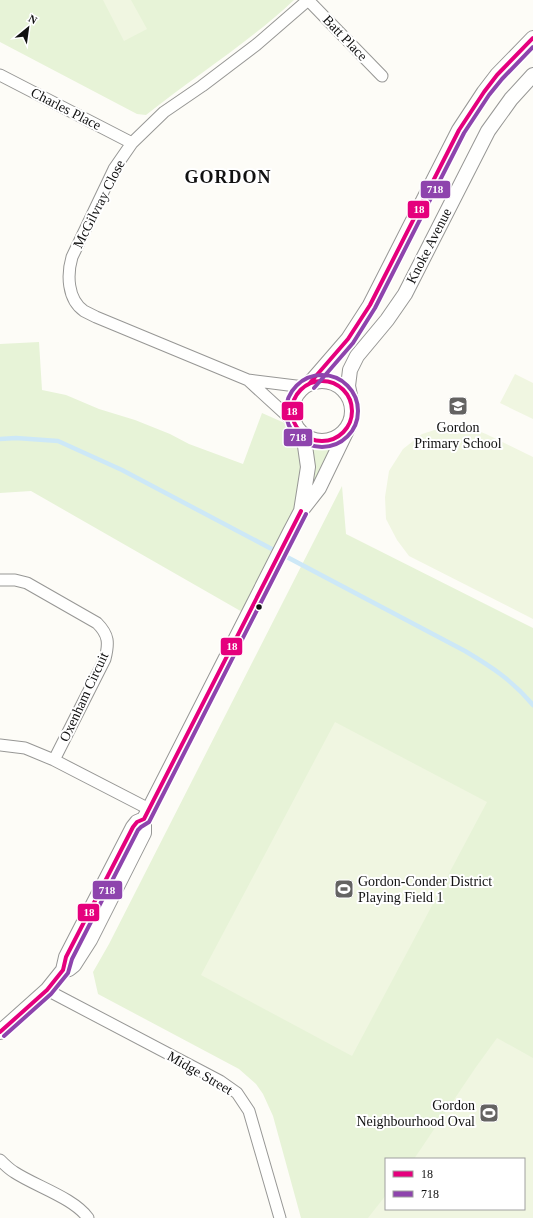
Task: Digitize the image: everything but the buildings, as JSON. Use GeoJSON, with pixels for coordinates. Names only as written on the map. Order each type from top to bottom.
{"type":"FeatureCollection","features":[{"type":"Feature","properties":{"kind":"street","name":"Batt Place"},"geometry":{"type":"LineString","coordinates":[[308,0],[382,76]]}},
{"type":"Feature","properties":{"kind":"street","name":"McGilvray Close"},"geometry":{"type":"LineString","coordinates":[[306,385],[248,380],[96,317],[83,310],[74,298],[69,282],[72,257],[114,169],[132,143],[164,112],[202,86],[256,45],[308,0]]}},
{"type":"Feature","properties":{"kind":"street","name":"Knoke Avenue"},"geometry":{"type":"LineString","coordinates":[[306,385],[348,339],[370,305],[459,130],[484,92],[533,38]]}},
{"type":"Feature","properties":{"kind":"street","name":"Charles Place"},"geometry":{"type":"LineString","coordinates":[[0,75],[132,143]]}},
{"type":"Feature","properties":{"kind":"street","name":"Knoke Avenue"},"geometry":{"type":"LineString","coordinates":[[351,400],[348,386],[350,370],[357,356],[387,320],[405,294],[488,131],[511,100],[533,75]]}},
{"type":"Feature","properties":{"kind":"street","name":"McGilvray Close"},"geometry":{"type":"LineString","coordinates":[[248,380],[296,425]]}},
{"type":"Feature","properties":{"kind":"street"},"geometry":{"type":"LineString","coordinates":[[0,1032],[47,990],[63,970],[66,956],[133,827],[146,814],[301,511],[319,488],[349,426],[353,409],[351,400],[346,391],[338,385],[328,381],[318,381],[306,385],[294,400],[292,407],[296,425],[305,446],[308,467],[301,511]]}},
{"type":"Feature","properties":{"kind":"street"},"geometry":{"type":"LineString","coordinates":[[296,425],[304,435],[314,440],[324,441],[334,439],[342,434],[349,426]]}},
{"type":"Feature","properties":{"kind":"street","name":"Oxenham Circuit"},"geometry":{"type":"LineString","coordinates":[[0,580],[15,580],[27,583],[97,623],[104,629],[107,638],[108,649],[105,659],[54,760]]}},
{"type":"Feature","properties":{"kind":"street"},"geometry":{"type":"LineString","coordinates":[[0,745],[25,748],[54,760],[146,814]]}},
{"type":"Feature","properties":{"kind":"street","name":"Midge Street"},"geometry":{"type":"LineString","coordinates":[[47,990],[220,1081],[237,1094],[249,1111],[280,1218]]}},
{"type":"Feature","properties":{"kind":"street"},"geometry":{"type":"LineString","coordinates":[[0,1160],[13,1172],[69,1202],[88,1218]]}},
{"type":"Feature","properties":{"kind":"green space"},"geometry":{"type":"Polygon","coordinates":[[[0,0],[294,0],[240,45],[146,115],[137,114],[0,42],[0,0]]]}},
{"type":"Feature","properties":{"kind":"green space"},"geometry":{"type":"Polygon","coordinates":[[[103,0],[131,0],[147,29],[124,41],[103,0]]]}},
{"type":"Feature","properties":{"kind":"green space"},"geometry":{"type":"Polygon","coordinates":[[[39,342],[42,390],[66,395],[99,409],[135,420],[170,434],[189,444],[243,464],[262,413],[339,447],[251,617],[31,491],[0,493],[0,344],[39,342]]]}},
{"type":"Feature","properties":{"kind":"green space"},"geometry":{"type":"Polygon","coordinates":[[[515,374],[533,383],[533,419],[500,403],[515,374]]]}},
{"type":"Feature","properties":{"kind":"green space"},"geometry":{"type":"Polygon","coordinates":[[[465,426],[486,434],[533,457],[533,619],[409,556],[397,540],[386,519],[385,497],[389,471],[403,449],[422,434],[444,427],[465,426]]]}},
{"type":"Feature","properties":{"kind":"green space"},"geometry":{"type":"Polygon","coordinates":[[[342,486],[346,534],[533,628],[533,1218],[301,1218],[273,1116],[263,1094],[256,1084],[239,1069],[98,994],[93,972],[109,944],[342,486]]]}},
{"type":"Feature","properties":{"kind":"green space","name":"Gordon-Conder District Playing Field 1"},"geometry":{"type":"Polygon","coordinates":[[[335,722],[487,802],[352,1056],[201,975],[335,722]]]}},
{"type":"Feature","properties":{"kind":"green space","name":"Gordon Neighbourhood Oval"},"geometry":{"type":"Polygon","coordinates":[[[497,1038],[533,1058],[533,1218],[368,1218],[385,1196],[385,1210],[525,1210],[525,1158],[415,1158],[497,1038]]]}},
{"type":"Feature","properties":{"kind":"waterway"},"geometry":{"type":"LineString","coordinates":[[0,439],[16,438],[58,441],[122,470],[465,651],[502,675],[533,705]]}},
{"type":"Feature","properties":{"kind":"transit line","name":"18"},"geometry":{"type":"LineString","coordinates":[[309,384],[348,339],[370,305],[459,130],[497,75],[533,38]]}},
{"type":"Feature","properties":{"kind":"transit line","name":"718"},"geometry":{"type":"LineString","coordinates":[[314,388],[353,343],[375,308],[464,133],[489,95],[502,79],[533,47]]}},
{"type":"Feature","properties":{"kind":"transit line","name":"718"},"geometry":{"type":"LineString","coordinates":[[322,375],[342,381],[352,391],[358,411],[352,431],[342,441],[322,447],[302,441],[292,431],[286,411],[292,391],[302,381],[322,375]]}},
{"type":"Feature","properties":{"kind":"transit line","name":"18"},"geometry":{"type":"LineString","coordinates":[[322,381],[339,386],[347,394],[352,411],[347,428],[339,436],[322,441],[305,436],[297,428],[292,411],[297,394],[305,386],[322,381]]}},
{"type":"Feature","properties":{"kind":"transit line","name":"18"},"geometry":{"type":"LineString","coordinates":[[0,1032],[47,990],[63,970],[66,957],[133,827],[137,822],[144,819],[301,511]]}},
{"type":"Feature","properties":{"kind":"transit line","name":"718"},"geometry":{"type":"LineString","coordinates":[[4,1036],[51,994],[68,973],[72,959],[138,830],[149,822],[306,514]]}},
{"type":"Feature","properties":{"kind":"place","name":"Gordon Primary School"},"geometry":{"type":"Point","coordinates":[458,406]}},
{"type":"Feature","properties":{"kind":"place","name":"Gordon-Conder District Playing Field 1"},"geometry":{"type":"Point","coordinates":[344,889]}},
{"type":"Feature","properties":{"kind":"place","name":"Gordon Neighbourhood Oval"},"geometry":{"type":"Point","coordinates":[489,1113]}},
{"type":"Feature","properties":{"kind":"district","name":"GORDON"},"geometry":{"type":"Point","coordinates":[228,177]}}]}
